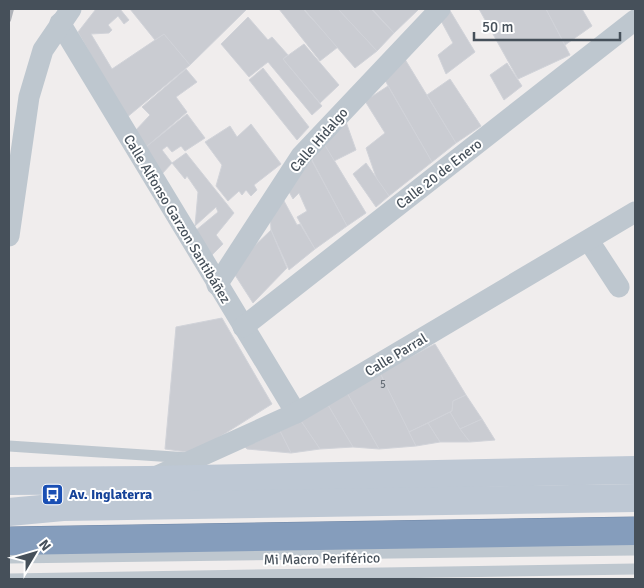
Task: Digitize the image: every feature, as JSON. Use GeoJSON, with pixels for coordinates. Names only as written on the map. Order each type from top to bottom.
{"type":"FeatureCollection","features":[{"type":"Feature","properties":{"kind":"highway"},"geometry":{"type":"LineString","coordinates":[[9,541],[635,531]]}},
{"type":"Feature","properties":{"kind":"main road"},"geometry":{"type":"LineString","coordinates":[[9,481],[630,472]]}},
{"type":"Feature","properties":{"kind":"main road"},"geometry":{"type":"LineString","coordinates":[[9,512],[63,507],[635,498]]}},
{"type":"Feature","properties":{"kind":"street","name":"Calle Hidalgo"},"geometry":{"type":"LineString","coordinates":[[217,285],[301,156],[440,9]]}},
{"type":"Feature","properties":{"kind":"street","name":"Calle Alfonso Garzon Santibáñez"},"geometry":{"type":"LineString","coordinates":[[66,16],[217,285],[296,413]]}},
{"type":"Feature","properties":{"kind":"street"},"geometry":{"type":"LineString","coordinates":[[9,236],[29,97],[43,50],[66,16]]}},
{"type":"Feature","properties":{"kind":"street","name":"Calle 20 de Enero"},"geometry":{"type":"LineString","coordinates":[[244,327],[635,20]]}},
{"type":"Feature","properties":{"kind":"street","name":"Calle Parral"},"geometry":{"type":"LineString","coordinates":[[148,480],[296,413],[635,212]]}},
{"type":"Feature","properties":{"kind":"street"},"geometry":{"type":"LineString","coordinates":[[589,241],[619,287]]}},
{"type":"Feature","properties":{"kind":"lane"},"geometry":{"type":"LineString","coordinates":[[9,446],[200,458]]}},
{"type":"Feature","properties":{"kind":"lane","name":"Mi Macro Periférico"},"geometry":{"type":"LineString","coordinates":[[9,558],[635,550]]}},
{"type":"Feature","properties":{"kind":"lane","name":"Mi Macro Periférico"},"geometry":{"type":"LineString","coordinates":[[9,579],[635,569]]}},
{"type":"Feature","properties":{"kind":"building"},"geometry":{"type":"Polygon","coordinates":[[[96,9],[120,9],[129,20],[124,24],[118,16],[108,25],[112,30],[109,33],[91,34],[112,69],[164,34],[190,65],[126,118],[78,32],[96,9]]]}},
{"type":"Feature","properties":{"kind":"building"},"geometry":{"type":"Polygon","coordinates":[[[130,9],[247,9],[190,65],[164,34],[155,40],[130,9]]]}},
{"type":"Feature","properties":{"kind":"building"},"geometry":{"type":"Polygon","coordinates":[[[279,9],[303,9],[338,47],[320,61],[279,9]]]}},
{"type":"Feature","properties":{"kind":"building"},"geometry":{"type":"Polygon","coordinates":[[[304,9],[338,9],[377,51],[355,68],[304,9]]]}},
{"type":"Feature","properties":{"kind":"building"},"geometry":{"type":"Polygon","coordinates":[[[338,9],[371,9],[394,33],[377,51],[338,9]]]}},
{"type":"Feature","properties":{"kind":"building"},"geometry":{"type":"Polygon","coordinates":[[[372,9],[419,9],[394,33],[372,9]]]}},
{"type":"Feature","properties":{"kind":"building"},"geometry":{"type":"Polygon","coordinates":[[[449,9],[475,52],[446,74],[438,55],[453,43],[439,17],[449,9]]]}},
{"type":"Feature","properties":{"kind":"building"},"geometry":{"type":"Polygon","coordinates":[[[479,9],[546,9],[570,55],[518,79],[479,9]]]}},
{"type":"Feature","properties":{"kind":"building"},"geometry":{"type":"Polygon","coordinates":[[[546,9],[582,9],[592,26],[565,45],[546,9]]]}},
{"type":"Feature","properties":{"kind":"building"},"geometry":{"type":"Polygon","coordinates":[[[248,17],[268,40],[272,37],[288,55],[283,59],[322,106],[312,115],[268,62],[249,77],[221,44],[248,17]]]}},
{"type":"Feature","properties":{"kind":"building"},"geometry":{"type":"Polygon","coordinates":[[[304,44],[339,85],[320,103],[283,59],[304,44]]]}},
{"type":"Feature","properties":{"kind":"building"},"geometry":{"type":"Polygon","coordinates":[[[403,56],[456,143],[432,162],[382,75],[403,56]]]}},
{"type":"Feature","properties":{"kind":"building"},"geometry":{"type":"Polygon","coordinates":[[[507,63],[522,86],[504,100],[490,75],[507,63]]]}},
{"type":"Feature","properties":{"kind":"building"},"geometry":{"type":"Polygon","coordinates":[[[263,68],[309,127],[297,140],[249,80],[263,68]]]}},
{"type":"Feature","properties":{"kind":"building"},"geometry":{"type":"Polygon","coordinates":[[[186,69],[197,82],[176,97],[187,112],[146,147],[135,131],[150,115],[142,107],[186,69]]]}},
{"type":"Feature","properties":{"kind":"building"},"geometry":{"type":"Polygon","coordinates":[[[450,79],[481,126],[456,143],[427,95],[450,79]]]}},
{"type":"Feature","properties":{"kind":"building"},"geometry":{"type":"Polygon","coordinates":[[[388,86],[432,162],[389,196],[377,180],[366,148],[385,133],[365,101],[388,86]]]}},
{"type":"Feature","properties":{"kind":"building"},"geometry":{"type":"Polygon","coordinates":[[[187,114],[205,138],[185,151],[181,146],[172,152],[167,146],[162,150],[172,163],[161,175],[146,147],[187,114]]]}},
{"type":"Feature","properties":{"kind":"building"},"geometry":{"type":"Polygon","coordinates":[[[345,119],[356,150],[334,161],[323,142],[345,119]]]}},
{"type":"Feature","properties":{"kind":"building"},"geometry":{"type":"Polygon","coordinates":[[[251,124],[281,164],[254,185],[257,190],[251,196],[246,190],[242,195],[239,191],[228,201],[216,186],[222,165],[205,142],[230,126],[237,137],[251,124]]]}},
{"type":"Feature","properties":{"kind":"building"},"geometry":{"type":"Polygon","coordinates":[[[323,142],[366,213],[347,226],[312,160],[323,142]]]}},
{"type":"Feature","properties":{"kind":"building"},"geometry":{"type":"Polygon","coordinates":[[[186,153],[234,213],[216,235],[223,244],[212,255],[195,231],[218,212],[216,207],[195,226],[198,192],[187,176],[185,179],[172,163],[186,153]]]}},
{"type":"Feature","properties":{"kind":"building"},"geometry":{"type":"Polygon","coordinates":[[[311,159],[347,226],[315,249],[297,217],[307,211],[299,193],[293,199],[287,188],[311,159]]]}},
{"type":"Feature","properties":{"kind":"building"},"geometry":{"type":"Polygon","coordinates":[[[366,163],[389,196],[376,207],[353,174],[366,163]]]}},
{"type":"Feature","properties":{"kind":"building"},"geometry":{"type":"Polygon","coordinates":[[[283,199],[297,225],[300,224],[315,249],[289,270],[271,230],[270,209],[283,199]]]}},
{"type":"Feature","properties":{"kind":"building"},"geometry":{"type":"Polygon","coordinates":[[[271,230],[287,268],[253,303],[235,275],[246,254],[271,230]]]}},
{"type":"Feature","properties":{"kind":"building"},"geometry":{"type":"Polygon","coordinates":[[[222,318],[272,404],[194,453],[165,449],[176,327],[222,318]]]}},
{"type":"Feature","properties":{"kind":"building"},"geometry":{"type":"Polygon","coordinates":[[[435,344],[466,395],[453,401],[452,411],[409,432],[380,373],[435,344]]]}},
{"type":"Feature","properties":{"kind":"building"},"geometry":{"type":"Polygon","coordinates":[[[380,373],[416,446],[379,449],[347,393],[380,373]]]}},
{"type":"Feature","properties":{"kind":"building"},"geometry":{"type":"Polygon","coordinates":[[[347,393],[379,449],[353,447],[328,405],[347,393]]]}},
{"type":"Feature","properties":{"kind":"building"},"geometry":{"type":"Polygon","coordinates":[[[466,395],[482,419],[460,429],[450,412],[452,411],[453,401],[466,395]]]}},
{"type":"Feature","properties":{"kind":"building"},"geometry":{"type":"Polygon","coordinates":[[[328,405],[353,447],[320,449],[301,421],[328,405]]]}},
{"type":"Feature","properties":{"kind":"building"},"geometry":{"type":"Polygon","coordinates":[[[450,412],[470,442],[440,442],[428,423],[450,412]]]}},
{"type":"Feature","properties":{"kind":"building"},"geometry":{"type":"Polygon","coordinates":[[[482,419],[495,440],[470,442],[460,429],[482,419]]]}},
{"type":"Feature","properties":{"kind":"building"},"geometry":{"type":"Polygon","coordinates":[[[301,421],[320,449],[291,453],[280,431],[301,421]]]}},
{"type":"Feature","properties":{"kind":"building"},"geometry":{"type":"Polygon","coordinates":[[[428,423],[440,442],[416,446],[409,432],[428,423]]]}},
{"type":"Feature","properties":{"kind":"building"},"geometry":{"type":"Polygon","coordinates":[[[280,431],[291,453],[247,449],[245,447],[280,431]]]}},
{"type":"Feature","properties":{"kind":"railway"},"geometry":{"type":"LineString","coordinates":[[9,20],[12,9]]}},
{"type":"Feature","properties":{"kind":"place","name":"Av. Inglaterra"},"geometry":{"type":"Point","coordinates":[53,494]}}]}
